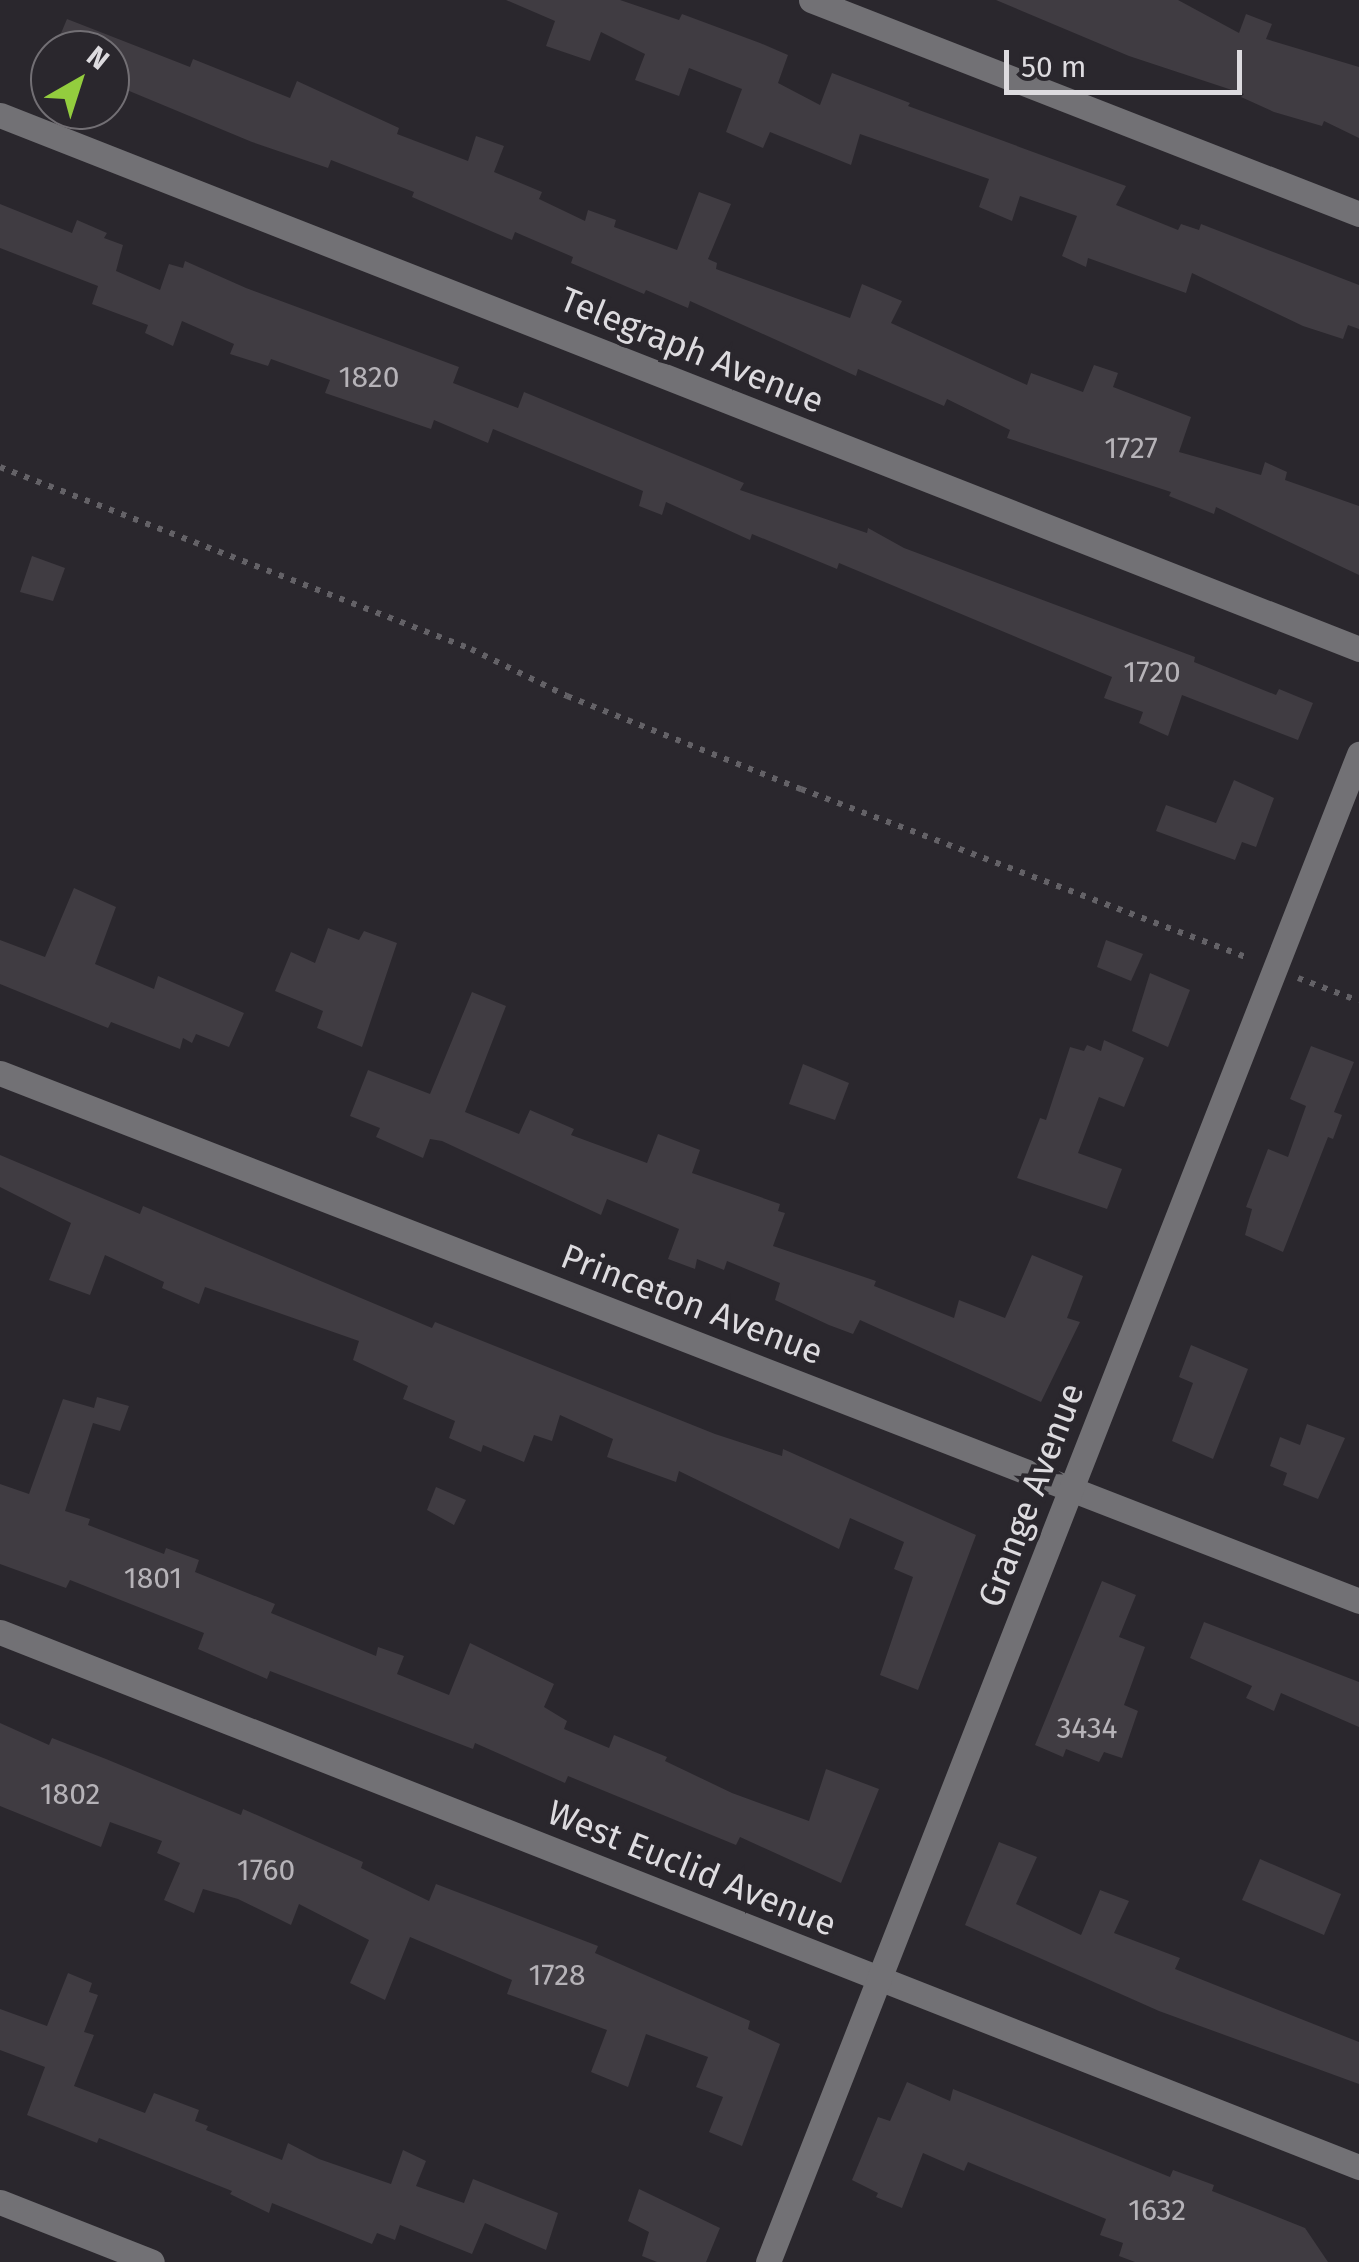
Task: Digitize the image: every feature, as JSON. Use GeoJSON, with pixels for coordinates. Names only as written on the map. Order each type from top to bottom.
{"type":"FeatureCollection","features":[{"type":"Feature","properties":{"kind":"street"},"geometry":{"type":"LineString","coordinates":[[811,0],[1359,214]]}},
{"type":"Feature","properties":{"kind":"street","name":"Telegraph Avenue"},"geometry":{"type":"LineString","coordinates":[[0,115],[1359,649]]}},
{"type":"Feature","properties":{"kind":"street","name":"Grange Avenue"},"geometry":{"type":"LineString","coordinates":[[768,2262],[1359,754]]}},
{"type":"Feature","properties":{"kind":"street","name":"Princeton Avenue"},"geometry":{"type":"LineString","coordinates":[[0,1073],[1359,1601]]}},
{"type":"Feature","properties":{"kind":"street","name":"West Euclid Avenue"},"geometry":{"type":"LineString","coordinates":[[0,1632],[1359,2167]]}},
{"type":"Feature","properties":{"kind":"street"},"geometry":{"type":"LineString","coordinates":[[0,2202],[152,2262]]}},
{"type":"Feature","properties":{"kind":"path"},"geometry":{"type":"LineString","coordinates":[[0,467],[471,649],[603,710],[1237,953],[1273,972],[1359,1000]]}},
{"type":"Feature","properties":{"kind":"building"},"geometry":{"type":"Polygon","coordinates":[[[506,0],[620,0],[679,20],[682,14],[760,43],[788,55],[778,83],[820,105],[832,73],[910,103],[908,106],[1126,186],[1116,205],[1178,230],[1181,224],[1199,230],[1201,224],[1359,285],[1359,329],[1348,325],[1343,339],[1303,326],[1192,273],[1186,293],[1088,258],[1086,267],[1062,256],[1077,216],[1020,196],[1012,221],[979,207],[989,179],[860,134],[851,165],[770,132],[763,148],[726,132],[742,89],[689,68],[679,96],[635,80],[645,54],[601,32],[590,61],[546,46],[555,21],[506,0]]]}},
{"type":"Feature","properties":{"kind":"building"},"geometry":{"type":"Polygon","coordinates":[[[996,0],[1178,0],[1239,33],[1246,14],[1272,24],[1266,39],[1359,67],[1359,138],[1324,121],[1322,126],[1274,112],[1241,97],[1244,94],[1129,56],[996,0]]]}},
{"type":"Feature","properties":{"kind":"building"},"geometry":{"type":"Polygon","coordinates":[[[67,19],[95,30],[62,30],[67,19]]]}},
{"type":"Feature","properties":{"kind":"building"},"geometry":{"type":"Polygon","coordinates":[[[130,44],[190,67],[193,59],[290,98],[297,81],[399,128],[397,134],[468,161],[476,136],[504,146],[494,172],[542,192],[539,199],[585,221],[588,210],[616,220],[614,227],[677,250],[699,192],[731,204],[708,259],[717,263],[716,269],[850,318],[862,284],[902,301],[891,323],[1027,385],[1031,373],[1083,392],[1094,365],[1118,373],[1113,387],[1191,417],[1179,452],[1261,475],[1265,462],[1287,472],[1285,480],[1359,506],[1359,575],[1216,507],[1214,514],[1169,496],[1171,492],[1007,438],[1010,430],[947,399],[944,406],[858,369],[856,376],[690,301],[688,308],[646,290],[644,294],[571,263],[573,257],[515,232],[512,240],[412,197],[414,192],[331,160],[328,168],[252,142],[130,91],[130,44]]]}},
{"type":"Feature","properties":{"kind":"building"},"geometry":{"type":"Polygon","coordinates":[[[0,204],[72,233],[77,220],[107,233],[104,238],[123,245],[116,271],[160,290],[169,264],[183,268],[185,261],[246,288],[459,367],[453,383],[518,408],[524,392],[744,483],[740,490],[867,533],[868,528],[904,548],[1195,657],[1194,662],[1276,695],[1279,689],[1313,703],[1298,740],[1182,695],[1168,736],[1139,723],[1143,712],[1104,698],[1112,677],[839,563],[837,569],[752,534],[750,540],[666,502],[662,515],[639,506],[643,491],[493,429],[488,443],[434,420],[431,429],[325,393],[330,380],[271,359],[268,366],[230,354],[234,344],[182,321],[173,346],[145,333],[148,325],[92,304],[98,286],[0,248],[0,204]]]}},
{"type":"Feature","properties":{"kind":"building"},"geometry":{"type":"Polygon","coordinates":[[[32,556],[65,568],[53,601],[20,592],[32,556]]]}},
{"type":"Feature","properties":{"kind":"building"},"geometry":{"type":"Polygon","coordinates":[[[1234,780],[1274,798],[1256,847],[1242,842],[1235,860],[1156,831],[1166,805],[1216,823],[1234,780]]]}},
{"type":"Feature","properties":{"kind":"building"},"geometry":{"type":"Polygon","coordinates":[[[74,888],[116,907],[95,964],[154,989],[158,976],[244,1013],[229,1047],[196,1034],[192,1043],[183,1038],[180,1049],[111,1022],[108,1028],[0,984],[0,940],[45,957],[74,888]]]}},
{"type":"Feature","properties":{"kind":"building"},"geometry":{"type":"Polygon","coordinates":[[[328,928],[359,940],[364,931],[397,943],[362,1047],[317,1028],[323,1011],[275,991],[291,952],[315,963],[328,928]]]}},
{"type":"Feature","properties":{"kind":"building"},"geometry":{"type":"Polygon","coordinates":[[[1106,940],[1143,954],[1131,981],[1097,967],[1106,940]]]}},
{"type":"Feature","properties":{"kind":"building"},"geometry":{"type":"Polygon","coordinates":[[[1150,973],[1190,990],[1168,1047],[1132,1031],[1150,973]]]}},
{"type":"Feature","properties":{"kind":"building"},"geometry":{"type":"Polygon","coordinates":[[[472,992],[506,1006],[465,1112],[519,1134],[530,1110],[574,1129],[571,1135],[647,1163],[658,1134],[700,1150],[692,1173],[780,1204],[778,1211],[785,1213],[773,1246],[876,1281],[874,1286],[954,1318],[959,1300],[1005,1318],[1032,1255],[1083,1276],[1067,1318],[1080,1322],[1041,1402],[860,1320],[853,1334],[829,1325],[775,1300],[780,1283],[727,1261],[724,1270],[697,1259],[695,1269],[668,1259],[679,1229],[607,1199],[601,1215],[442,1141],[430,1139],[423,1158],[376,1137],[380,1128],[350,1116],[368,1070],[430,1094],[472,992]]]}},
{"type":"Feature","properties":{"kind":"building"},"geometry":{"type":"Polygon","coordinates":[[[1104,1040],[1144,1058],[1124,1107],[1099,1097],[1078,1153],[1122,1169],[1107,1209],[1017,1178],[1040,1118],[1046,1120],[1070,1047],[1084,1051],[1087,1045],[1101,1051],[1104,1040]]]}},
{"type":"Feature","properties":{"kind":"building"},"geometry":{"type":"Polygon","coordinates":[[[1311,1046],[1354,1062],[1334,1112],[1342,1115],[1333,1139],[1328,1137],[1283,1252],[1245,1235],[1252,1209],[1246,1207],[1268,1149],[1288,1157],[1306,1106],[1290,1099],[1311,1046]]]}},
{"type":"Feature","properties":{"kind":"building"},"geometry":{"type":"Polygon","coordinates":[[[803,1064],[849,1083],[835,1120],[789,1104],[803,1064]]]}},
{"type":"Feature","properties":{"kind":"building"},"geometry":{"type":"Polygon","coordinates":[[[0,1155],[140,1214],[143,1206],[432,1328],[435,1322],[715,1434],[782,1456],[783,1449],[976,1535],[918,1690],[880,1675],[913,1577],[894,1569],[904,1542],[850,1518],[839,1549],[679,1471],[676,1482],[607,1457],[613,1439],[560,1415],[552,1441],[534,1435],[524,1462],[483,1445],[481,1452],[449,1438],[455,1421],[403,1399],[408,1386],[353,1360],[359,1341],[205,1287],[199,1304],[162,1288],[164,1282],[105,1255],[90,1295],[49,1280],[71,1223],[0,1187],[0,1155]]]}},
{"type":"Feature","properties":{"kind":"building"},"geometry":{"type":"Polygon","coordinates":[[[1191,1345],[1248,1369],[1213,1459],[1172,1441],[1193,1383],[1179,1377],[1191,1345]]]}},
{"type":"Feature","properties":{"kind":"building"},"geometry":{"type":"Polygon","coordinates":[[[97,1397],[129,1406],[120,1431],[93,1423],[65,1511],[90,1519],[88,1525],[164,1554],[166,1548],[199,1560],[195,1572],[275,1604],[271,1613],[376,1656],[378,1647],[404,1656],[397,1674],[449,1695],[470,1643],[554,1684],[544,1707],[567,1721],[564,1729],[609,1748],[614,1735],[667,1757],[665,1761],[732,1793],[809,1821],[826,1769],[879,1789],[841,1883],[740,1837],[736,1845],[568,1776],[565,1783],[475,1743],[473,1749],[270,1671],[267,1679],[198,1649],[204,1633],[70,1580],[66,1588],[0,1564],[0,1484],[29,1494],[63,1399],[94,1408],[97,1397]]]}},
{"type":"Feature","properties":{"kind":"building"},"geometry":{"type":"Polygon","coordinates":[[[1307,1424],[1345,1438],[1318,1499],[1283,1485],[1287,1473],[1270,1466],[1280,1437],[1300,1445],[1307,1424]]]}},
{"type":"Feature","properties":{"kind":"building"},"geometry":{"type":"Polygon","coordinates":[[[436,1487],[466,1500],[454,1525],[427,1510],[436,1487]]]}},
{"type":"Feature","properties":{"kind":"building"},"geometry":{"type":"Polygon","coordinates":[[[1102,1581],[1136,1595],[1119,1637],[1145,1647],[1124,1705],[1138,1711],[1122,1758],[1104,1752],[1099,1762],[1066,1749],[1063,1757],[1035,1745],[1102,1581]]]}},
{"type":"Feature","properties":{"kind":"building"},"geometry":{"type":"Polygon","coordinates":[[[1204,1622],[1359,1682],[1359,1727],[1281,1693],[1274,1711],[1246,1698],[1252,1686],[1190,1658],[1204,1622]]]}},
{"type":"Feature","properties":{"kind":"building"},"geometry":{"type":"Polygon","coordinates":[[[0,1723],[49,1745],[52,1738],[241,1815],[243,1809],[363,1862],[361,1868],[429,1901],[436,1884],[598,1946],[595,1953],[750,2021],[748,2029],[780,2044],[742,2146],[709,2132],[723,2097],[696,2087],[708,2057],[646,2034],[628,2087],[591,2072],[607,2030],[507,1994],[512,1980],[410,1937],[385,2000],[350,1983],[369,1940],[299,1904],[291,1925],[238,1899],[203,1889],[194,1913],[164,1900],[180,1863],[157,1853],[162,1841],[110,1822],[101,1847],[0,1806],[0,1723]]]}},
{"type":"Feature","properties":{"kind":"building"},"geometry":{"type":"Polygon","coordinates":[[[999,1842],[1037,1857],[1016,1904],[1081,1935],[1100,1890],[1129,1901],[1114,1933],[1180,1958],[1175,1969],[1359,2042],[1359,2084],[1159,2011],[965,1925],[999,1842]]]}},
{"type":"Feature","properties":{"kind":"building"},"geometry":{"type":"Polygon","coordinates":[[[1260,1859],[1341,1894],[1324,1935],[1242,1900],[1260,1859]]]}},
{"type":"Feature","properties":{"kind":"building"},"geometry":{"type":"Polygon","coordinates":[[[68,1973],[92,1983],[89,1992],[98,1995],[84,2032],[94,2035],[74,2086],[145,2113],[154,2093],[199,2110],[195,2121],[208,2126],[206,2130],[282,2160],[288,2143],[319,2159],[391,2184],[403,2150],[426,2161],[416,2186],[464,2203],[473,2179],[558,2213],[546,2250],[485,2223],[472,2254],[400,2225],[395,2240],[377,2233],[372,2244],[272,2203],[269,2213],[230,2194],[232,2191],[99,2138],[97,2143],[27,2115],[45,2067],[0,2050],[0,2009],[47,2026],[68,1973]]]}},
{"type":"Feature","properties":{"kind":"building"},"geometry":{"type":"Polygon","coordinates":[[[907,2082],[950,2101],[953,2089],[1170,2177],[1173,2170],[1214,2185],[1212,2191],[1305,2228],[1328,2262],[1135,2262],[1119,2256],[1123,2243],[1100,2235],[1106,2219],[968,2162],[964,2171],[923,2153],[902,2208],[876,2197],[878,2193],[852,2180],[878,2117],[890,2121],[907,2082]]]}},
{"type":"Feature","properties":{"kind":"building"},"geometry":{"type":"Polygon","coordinates":[[[639,2189],[720,2228],[706,2262],[657,2262],[642,2256],[649,2232],[628,2221],[639,2189]]]}}]}
